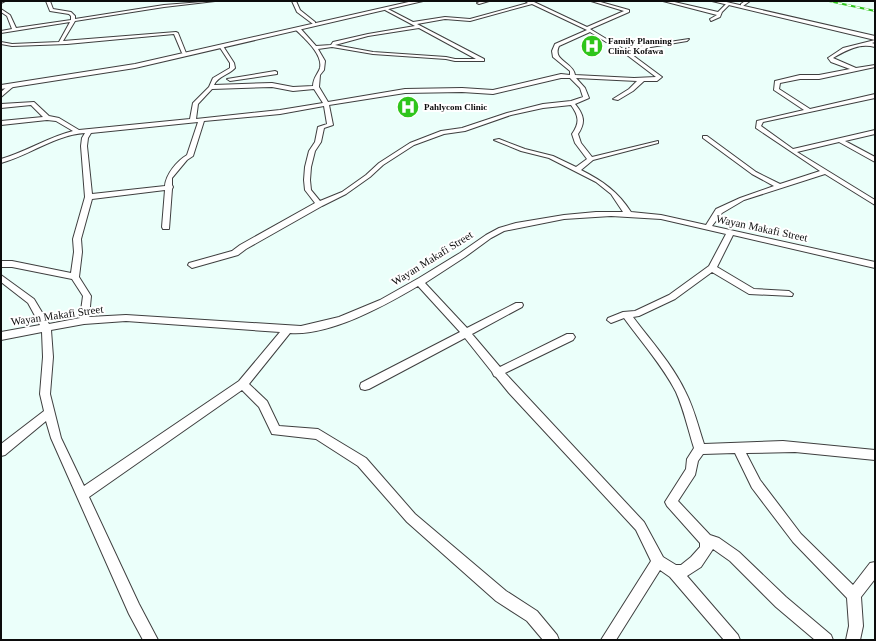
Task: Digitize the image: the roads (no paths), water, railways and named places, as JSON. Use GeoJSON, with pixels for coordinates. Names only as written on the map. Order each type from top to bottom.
{"type":"FeatureCollection","features":[{"type":"Feature","properties":{"kind":"street"},"geometry":{"type":"LineString","coordinates":[[48,1],[51,10],[70,13],[73,16],[73,21],[61,41],[62,43]]}},
{"type":"Feature","properties":{"kind":"street"},"geometry":{"type":"LineString","coordinates":[[1,39],[3,32],[164,6],[213,1]]}},
{"type":"Feature","properties":{"kind":"street"},"geometry":{"type":"LineString","coordinates":[[294,1],[298,10],[314,23]]}},
{"type":"Feature","properties":{"kind":"street"},"geometry":{"type":"LineString","coordinates":[[1,85],[89,72],[184,53],[411,1]]}},
{"type":"Feature","properties":{"kind":"street"},"geometry":{"type":"LineString","coordinates":[[1,85],[12,85],[135,66],[420,1]]}},
{"type":"Feature","properties":{"kind":"street"},"geometry":{"type":"LineString","coordinates":[[479,3],[487,1]]}},
{"type":"Feature","properties":{"kind":"street"},"geometry":{"type":"LineString","coordinates":[[1,123],[47,118],[57,119],[76,130],[89,131],[280,112],[405,91],[462,90],[493,92],[546,79],[572,76],[642,80],[657,79],[659,77],[623,50],[565,17],[527,1]]}},
{"type":"Feature","properties":{"kind":"street"},"geometry":{"type":"LineString","coordinates":[[192,265],[235,253],[319,204],[344,193],[368,176],[381,164],[412,144],[443,132],[463,130],[509,114],[543,106],[572,103],[586,98],[582,88],[572,76],[572,72],[555,56],[555,48],[568,39],[628,11],[593,1]]}},
{"type":"Feature","properties":{"kind":"street"},"geometry":{"type":"LineString","coordinates":[[665,1],[719,14]]}},
{"type":"Feature","properties":{"kind":"street"},"geometry":{"type":"LineString","coordinates":[[715,1],[742,5],[875,38]]}},
{"type":"Feature","properties":{"kind":"street"},"geometry":{"type":"LineString","coordinates":[[742,5],[748,1]]}},
{"type":"Feature","properties":{"kind":"street"},"geometry":{"type":"LineString","coordinates":[[712,20],[719,16],[727,2]]}},
{"type":"Feature","properties":{"kind":"street"},"geometry":{"type":"LineString","coordinates":[[727,2],[875,38]]}},
{"type":"Feature","properties":{"kind":"street"},"geometry":{"type":"LineString","coordinates":[[412,23],[445,18],[470,20],[533,3]]}},
{"type":"Feature","properties":{"kind":"street"},"geometry":{"type":"LineString","coordinates":[[315,48],[332,46],[373,53],[446,58],[455,60],[482,60],[386,9]]}},
{"type":"Feature","properties":{"kind":"street"},"geometry":{"type":"LineString","coordinates":[[1,10],[5,12],[12,20],[15,30]]}},
{"type":"Feature","properties":{"kind":"street"},"geometry":{"type":"LineString","coordinates":[[332,46],[335,43],[368,35],[419,26]]}},
{"type":"Feature","properties":{"kind":"street"},"geometry":{"type":"LineString","coordinates":[[298,29],[315,48],[323,61],[322,70],[318,75],[316,86],[326,104],[330,125],[321,126],[318,142],[312,151],[308,167],[308,190],[319,204]]}},
{"type":"Feature","properties":{"kind":"street"},"geometry":{"type":"LineString","coordinates":[[1,43],[12,45],[62,43],[176,33],[184,53]]}},
{"type":"Feature","properties":{"kind":"street"},"geometry":{"type":"LineString","coordinates":[[854,70],[833,61],[830,58],[845,49],[867,43],[875,38]]}},
{"type":"Feature","properties":{"kind":"street"},"geometry":{"type":"LineString","coordinates":[[623,50],[687,40]]}},
{"type":"Feature","properties":{"kind":"street"},"geometry":{"type":"LineString","coordinates":[[867,43],[875,46]]}},
{"type":"Feature","properties":{"kind":"street"},"geometry":{"type":"LineString","coordinates":[[220,47],[232,63],[232,68],[230,71],[230,86]]}},
{"type":"Feature","properties":{"kind":"street"},"geometry":{"type":"LineString","coordinates":[[808,110],[776,89],[778,85],[777,82],[800,77],[819,77],[875,66]]}},
{"type":"Feature","properties":{"kind":"street"},"geometry":{"type":"LineString","coordinates":[[866,68],[875,70]]}},
{"type":"Feature","properties":{"kind":"street"},"geometry":{"type":"LineString","coordinates":[[211,87],[212,81],[230,71]]}},
{"type":"Feature","properties":{"kind":"street"},"geometry":{"type":"LineString","coordinates":[[230,79],[275,73]]}},
{"type":"Feature","properties":{"kind":"street"},"geometry":{"type":"LineString","coordinates":[[616,99],[631,90],[642,80]]}},
{"type":"Feature","properties":{"kind":"street"},"geometry":{"type":"LineString","coordinates":[[1,94],[12,85]]}},
{"type":"Feature","properties":{"kind":"street"},"geometry":{"type":"LineString","coordinates":[[193,120],[195,104],[211,87],[272,85],[293,89],[316,86]]}},
{"type":"Feature","properties":{"kind":"street"},"geometry":{"type":"LineString","coordinates":[[875,96],[760,121],[758,127],[792,151],[875,203]]}},
{"type":"Feature","properties":{"kind":"street"},"geometry":{"type":"LineString","coordinates":[[1,106],[32,103],[47,118]]}},
{"type":"Feature","properties":{"kind":"street"},"geometry":{"type":"LineString","coordinates":[[572,103],[580,113],[581,124],[575,134],[578,143],[591,159]]}},
{"type":"Feature","properties":{"kind":"street"},"geometry":{"type":"LineString","coordinates":[[166,227],[170,187],[169,178],[185,159],[190,156],[202,119]]}},
{"type":"Feature","properties":{"kind":"street"},"geometry":{"type":"LineString","coordinates":[[1,161],[12,159],[33,148],[76,130]]}},
{"type":"Feature","properties":{"kind":"street"},"geometry":{"type":"LineString","coordinates":[[84,321],[87,296],[75,277],[78,252],[77,239],[89,198],[84,138],[89,131]]}},
{"type":"Feature","properties":{"kind":"street"},"geometry":{"type":"LineString","coordinates":[[792,151],[875,132]]}},
{"type":"Feature","properties":{"kind":"street"},"geometry":{"type":"LineString","coordinates":[[705,137],[754,173],[778,186]]}},
{"type":"Feature","properties":{"kind":"street"},"geometry":{"type":"LineString","coordinates":[[497,140],[523,150],[551,157],[571,166],[576,171],[598,180],[622,204],[628,214]]}},
{"type":"Feature","properties":{"kind":"street"},"geometry":{"type":"LineString","coordinates":[[840,140],[875,160]]}},
{"type":"Feature","properties":{"kind":"street"},"geometry":{"type":"LineString","coordinates":[[576,171],[591,159],[656,142]]}},
{"type":"Feature","properties":{"kind":"street"},"geometry":{"type":"LineString","coordinates":[[707,228],[719,211],[742,199],[778,186],[825,172]]}},
{"type":"Feature","properties":{"kind":"street"},"geometry":{"type":"LineString","coordinates":[[89,198],[170,187]]}},
{"type":"Feature","properties":{"kind":"street","name":"Wayan Makafi Street"},"geometry":{"type":"LineString","coordinates":[[1,336],[84,321],[126,318],[302,330],[320,327],[354,315],[420,283],[492,234],[508,228],[551,218],[595,213],[661,217],[875,265]]}},
{"type":"Feature","properties":{"kind":"street"},"geometry":{"type":"LineString","coordinates":[[611,320],[626,314],[636,314],[672,297],[712,268],[730,233]]}},
{"type":"Feature","properties":{"kind":"street"},"geometry":{"type":"LineString","coordinates":[[1,264],[12,264],[75,277]]}},
{"type":"Feature","properties":{"kind":"street"},"geometry":{"type":"LineString","coordinates":[[712,268],[752,292],[789,294]]}},
{"type":"Feature","properties":{"kind":"street"},"geometry":{"type":"LineString","coordinates":[[1,278],[32,301],[46,327],[48,357],[46,394],[56,438],[83,494],[134,609],[151,640]]}},
{"type":"Feature","properties":{"kind":"street"},"geometry":{"type":"LineString","coordinates":[[420,283],[466,333],[497,373],[640,526],[658,562],[675,572],[733,640]]}},
{"type":"Feature","properties":{"kind":"street"},"geometry":{"type":"LineString","coordinates":[[365,386],[519,305]]}},
{"type":"Feature","properties":{"kind":"street"},"geometry":{"type":"LineString","coordinates":[[626,314],[641,336],[660,357],[678,386],[687,408],[700,449]]}},
{"type":"Feature","properties":{"kind":"street"},"geometry":{"type":"LineString","coordinates":[[83,494],[243,384],[288,329]]}},
{"type":"Feature","properties":{"kind":"street"},"geometry":{"type":"LineString","coordinates":[[497,373],[570,336]]}},
{"type":"Feature","properties":{"kind":"street"},"geometry":{"type":"LineString","coordinates":[[243,384],[263,404],[276,431],[318,434],[362,462],[411,518],[501,596],[532,616],[552,640]]}},
{"type":"Feature","properties":{"kind":"street"},"geometry":{"type":"LineString","coordinates":[[1,452],[50,412]]}},
{"type":"Feature","properties":{"kind":"street"},"geometry":{"type":"LineString","coordinates":[[700,449],[718,450],[738,447],[784,446],[875,455]]}},
{"type":"Feature","properties":{"kind":"street"},"geometry":{"type":"LineString","coordinates":[[738,447],[756,484],[797,538],[854,595],[856,626],[853,640]]}},
{"type":"Feature","properties":{"kind":"street"},"geometry":{"type":"LineString","coordinates":[[675,572],[683,571],[696,562],[707,549],[706,540],[672,502],[691,472],[693,459],[700,449]]}},
{"type":"Feature","properties":{"kind":"street"},"geometry":{"type":"LineString","coordinates":[[706,540],[713,541],[733,556],[783,603],[826,640]]}},
{"type":"Feature","properties":{"kind":"street"},"geometry":{"type":"LineString","coordinates":[[608,640],[658,562]]}},
{"type":"Feature","properties":{"kind":"street"},"geometry":{"type":"LineString","coordinates":[[854,595],[875,568]]}},
{"type":"Feature","properties":{"kind":"railway"},"geometry":{"type":"LineString","coordinates":[[829,1],[875,11]]}},
{"type":"Feature","properties":{"kind":"place","name":"Family Planning Clinic Kofawa"},"geometry":{"type":"Point","coordinates":[592,46]}},
{"type":"Feature","properties":{"kind":"place","name":"Pahlycom Clinic"},"geometry":{"type":"Point","coordinates":[408,107]}}]}
